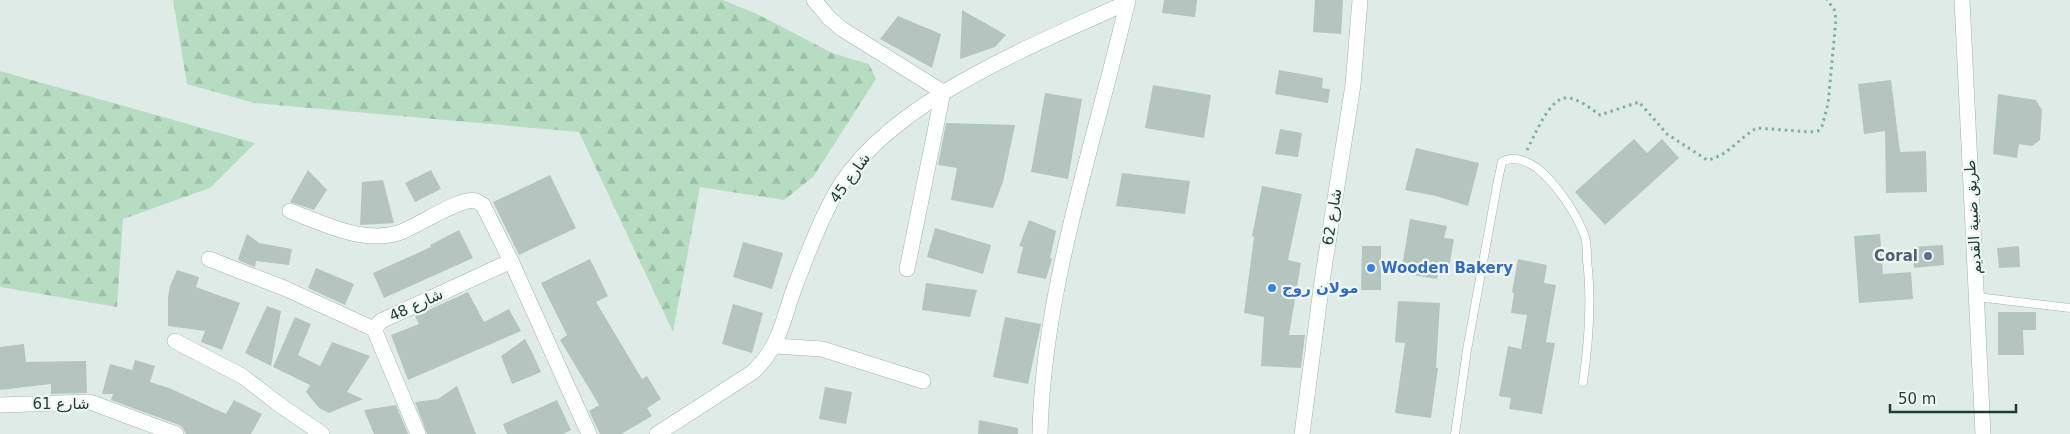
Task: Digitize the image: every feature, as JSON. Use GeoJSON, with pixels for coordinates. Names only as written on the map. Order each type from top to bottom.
{"type":"FeatureCollection","features":[{"type":"Feature","properties":{"kind":"street"},"geometry":{"type":"LineString","coordinates":[[814,0],[829,18],[842,29],[943,92],[907,269]]}},
{"type":"Feature","properties":{"kind":"street","name":"شارع 62"},"geometry":{"type":"LineString","coordinates":[[1302,434],[1322,281],[1353,85],[1360,0]]}},
{"type":"Feature","properties":{"kind":"street","name":"طريق ضبية القديم"},"geometry":{"type":"LineString","coordinates":[[1962,0],[1983,434]]}},
{"type":"Feature","properties":{"kind":"street"},"geometry":{"type":"LineString","coordinates":[[1040,434],[1056,288],[1128,1]]}},
{"type":"Feature","properties":{"kind":"street","name":"شارع 45"},"geometry":{"type":"LineString","coordinates":[[657,434],[753,372],[765,360],[775,346],[794,289],[833,196],[861,158],[875,144],[943,92],[1024,50],[1128,1]]}},
{"type":"Feature","properties":{"kind":"street"},"geometry":{"type":"LineString","coordinates":[[290,211],[326,225],[378,237],[399,233],[461,202],[475,200],[483,205],[589,434]]}},
{"type":"Feature","properties":{"kind":"street"},"geometry":{"type":"LineString","coordinates":[[209,259],[284,288],[374,329]]}},
{"type":"Feature","properties":{"kind":"street","name":"شارع 48"},"geometry":{"type":"LineString","coordinates":[[418,434],[374,329],[380,321],[510,261]]}},
{"type":"Feature","properties":{"kind":"street"},"geometry":{"type":"LineString","coordinates":[[175,342],[242,376],[322,434]]}},
{"type":"Feature","properties":{"kind":"street"},"geometry":{"type":"LineString","coordinates":[[775,346],[822,349],[923,381]]}},
{"type":"Feature","properties":{"kind":"street","name":"شارع 61"},"geometry":{"type":"LineString","coordinates":[[0,405],[90,402],[176,434]]}},
{"type":"Feature","properties":{"kind":"lane"},"geometry":{"type":"LineString","coordinates":[[1455,434],[1502,162],[1508,158],[1522,160],[1549,177],[1571,208],[1585,237],[1589,270],[1590,338],[1583,382]]}},
{"type":"Feature","properties":{"kind":"lane"},"geometry":{"type":"LineString","coordinates":[[1977,297],[2070,308]]}},
{"type":"Feature","properties":{"kind":"path"},"geometry":{"type":"LineString","coordinates":[[1522,160],[1552,104],[1564,98],[1576,100],[1600,115],[1639,102],[1667,134],[1707,160],[1717,158],[1757,128],[1818,131],[1822,126],[1828,104],[1836,19],[1834,9],[1826,0]]}},
{"type":"Feature","properties":{"kind":"green space"},"geometry":{"type":"Polygon","coordinates":[[[173,0],[723,0],[757,14],[832,53],[869,64],[876,79],[813,177],[784,200],[700,187],[673,332],[579,132],[254,103],[187,84],[173,0]]]}},
{"type":"Feature","properties":{"kind":"green space"},"geometry":{"type":"Polygon","coordinates":[[[0,71],[255,143],[210,188],[123,219],[117,307],[0,287],[0,71]]]}},
{"type":"Feature","properties":{"kind":"building"},"geometry":{"type":"Polygon","coordinates":[[[1164,0],[1197,0],[1195,17],[1162,13],[1164,0]]]}},
{"type":"Feature","properties":{"kind":"building"},"geometry":{"type":"Polygon","coordinates":[[[1315,0],[1343,0],[1341,34],[1313,32],[1315,0]]]}},
{"type":"Feature","properties":{"kind":"building"},"geometry":{"type":"Polygon","coordinates":[[[962,10],[1006,35],[995,47],[960,59],[962,10]]]}},
{"type":"Feature","properties":{"kind":"building"},"geometry":{"type":"Polygon","coordinates":[[[898,16],[941,34],[932,68],[880,39],[898,16]]]}},
{"type":"Feature","properties":{"kind":"building"},"geometry":{"type":"Polygon","coordinates":[[[1279,70],[1323,78],[1322,88],[1330,89],[1328,103],[1275,94],[1279,70]]]}},
{"type":"Feature","properties":{"kind":"building"},"geometry":{"type":"Polygon","coordinates":[[[1891,80],[1900,152],[1926,151],[1927,192],[1886,193],[1885,131],[1864,134],[1858,84],[1891,80]]]}},
{"type":"Feature","properties":{"kind":"building"},"geometry":{"type":"Polygon","coordinates":[[[1153,85],[1211,95],[1204,138],[1145,128],[1153,85]]]}},
{"type":"Feature","properties":{"kind":"building"},"geometry":{"type":"Polygon","coordinates":[[[1045,93],[1082,99],[1068,179],[1031,172],[1045,93]]]}},
{"type":"Feature","properties":{"kind":"building"},"geometry":{"type":"Polygon","coordinates":[[[1998,94],[2036,100],[2042,110],[2040,140],[2032,146],[2019,144],[2017,158],[1993,154],[1998,94]]]}},
{"type":"Feature","properties":{"kind":"building"},"geometry":{"type":"Polygon","coordinates":[[[946,123],[1015,125],[1003,182],[993,208],[951,200],[957,168],[938,165],[946,123]]]}},
{"type":"Feature","properties":{"kind":"building"},"geometry":{"type":"Polygon","coordinates":[[[1280,129],[1302,133],[1298,157],[1275,154],[1280,129]]]}},
{"type":"Feature","properties":{"kind":"building"},"geometry":{"type":"Polygon","coordinates":[[[1634,139],[1647,153],[1662,139],[1679,158],[1605,225],[1575,192],[1634,139]]]}},
{"type":"Feature","properties":{"kind":"building"},"geometry":{"type":"Polygon","coordinates":[[[1416,148],[1479,163],[1468,206],[1436,196],[1405,190],[1416,148]]]}},
{"type":"Feature","properties":{"kind":"building"},"geometry":{"type":"Polygon","coordinates":[[[308,170],[327,190],[314,210],[290,202],[308,170]]]}},
{"type":"Feature","properties":{"kind":"building"},"geometry":{"type":"Polygon","coordinates":[[[431,170],[441,189],[415,202],[405,183],[431,170]]]}},
{"type":"Feature","properties":{"kind":"building"},"geometry":{"type":"Polygon","coordinates":[[[1122,173],[1190,181],[1185,214],[1116,206],[1122,173]]]}},
{"type":"Feature","properties":{"kind":"building"},"geometry":{"type":"Polygon","coordinates":[[[550,175],[576,228],[519,255],[493,202],[550,175]]]}},
{"type":"Feature","properties":{"kind":"building"},"geometry":{"type":"Polygon","coordinates":[[[383,180],[394,223],[360,225],[362,182],[383,180]]]}},
{"type":"Feature","properties":{"kind":"building"},"geometry":{"type":"Polygon","coordinates":[[[1262,186],[1302,194],[1288,260],[1301,263],[1289,335],[1305,335],[1301,368],[1261,366],[1264,317],[1244,313],[1254,237],[1252,236],[1262,186]]]}},
{"type":"Feature","properties":{"kind":"building"},"geometry":{"type":"Polygon","coordinates":[[[1410,219],[1447,226],[1444,238],[1454,239],[1449,268],[1439,266],[1437,279],[1401,273],[1410,219]]]}},
{"type":"Feature","properties":{"kind":"building"},"geometry":{"type":"Polygon","coordinates":[[[1029,220],[1056,231],[1050,258],[1052,259],[1046,279],[1017,273],[1023,247],[1019,246],[1029,220]]]}},
{"type":"Feature","properties":{"kind":"building"},"geometry":{"type":"Polygon","coordinates":[[[935,228],[991,245],[983,274],[927,257],[935,228]]]}},
{"type":"Feature","properties":{"kind":"building"},"geometry":{"type":"Polygon","coordinates":[[[459,230],[473,258],[384,298],[373,273],[431,247],[430,245],[459,230]]]}},
{"type":"Feature","properties":{"kind":"building"},"geometry":{"type":"Polygon","coordinates":[[[247,234],[259,243],[292,249],[289,265],[256,261],[255,267],[240,261],[238,259],[247,234]]]}},
{"type":"Feature","properties":{"kind":"building"},"geometry":{"type":"Polygon","coordinates":[[[1880,234],[1883,274],[1911,272],[1913,299],[1859,303],[1854,236],[1880,234]]]}},
{"type":"Feature","properties":{"kind":"building"},"geometry":{"type":"Polygon","coordinates":[[[743,242],[783,253],[772,289],[733,277],[743,242]]]}},
{"type":"Feature","properties":{"kind":"building","name":"Coral"},"geometry":{"type":"Polygon","coordinates":[[[1943,245],[1944,265],[1914,268],[1912,247],[1943,245]]]}},
{"type":"Feature","properties":{"kind":"building","name":"Wooden Bakery"},"geometry":{"type":"Polygon","coordinates":[[[1362,246],[1381,246],[1381,290],[1361,290],[1362,246]]]}},
{"type":"Feature","properties":{"kind":"building"},"geometry":{"type":"Polygon","coordinates":[[[2019,246],[2020,267],[1999,268],[1997,248],[2019,246]]]}},
{"type":"Feature","properties":{"kind":"building"},"geometry":{"type":"Polygon","coordinates":[[[590,259],[608,296],[596,302],[642,379],[647,376],[661,399],[647,408],[652,416],[621,434],[600,434],[589,411],[599,405],[560,340],[567,335],[541,283],[590,259]]]}},
{"type":"Feature","properties":{"kind":"building"},"geometry":{"type":"Polygon","coordinates":[[[1518,259],[1547,265],[1544,283],[1556,285],[1546,342],[1555,343],[1542,414],[1509,409],[1511,398],[1499,396],[1508,346],[1521,349],[1527,315],[1511,313],[1514,293],[1512,292],[1518,259]]]}},
{"type":"Feature","properties":{"kind":"building"},"geometry":{"type":"Polygon","coordinates":[[[316,268],[354,284],[345,305],[308,288],[316,268]]]}},
{"type":"Feature","properties":{"kind":"building"},"geometry":{"type":"Polygon","coordinates":[[[177,270],[199,277],[196,287],[240,303],[222,350],[201,342],[205,331],[168,326],[168,297],[170,286],[177,270]]]}},
{"type":"Feature","properties":{"kind":"building"},"geometry":{"type":"Polygon","coordinates":[[[926,283],[977,290],[970,317],[922,310],[926,283]]]}},
{"type":"Feature","properties":{"kind":"building"},"geometry":{"type":"Polygon","coordinates":[[[468,292],[484,322],[509,309],[521,331],[408,380],[391,335],[419,324],[415,316],[468,292]]]}},
{"type":"Feature","properties":{"kind":"building"},"geometry":{"type":"Polygon","coordinates":[[[1398,301],[1440,303],[1436,368],[1438,368],[1431,418],[1395,413],[1405,343],[1395,342],[1398,301]]]}},
{"type":"Feature","properties":{"kind":"building"},"geometry":{"type":"Polygon","coordinates":[[[733,304],[763,313],[752,353],[722,344],[733,304]]]}},
{"type":"Feature","properties":{"kind":"building"},"geometry":{"type":"Polygon","coordinates":[[[267,306],[281,311],[271,366],[245,353],[267,306]]]}},
{"type":"Feature","properties":{"kind":"building"},"geometry":{"type":"Polygon","coordinates":[[[1998,312],[2036,312],[2036,330],[2023,330],[2024,355],[1998,355],[1998,312]]]}},
{"type":"Feature","properties":{"kind":"building"},"geometry":{"type":"Polygon","coordinates":[[[295,317],[311,324],[298,355],[320,366],[332,342],[370,356],[347,392],[363,399],[329,413],[319,408],[306,392],[310,385],[273,367],[295,317]]]}},
{"type":"Feature","properties":{"kind":"building"},"geometry":{"type":"Polygon","coordinates":[[[1005,317],[1041,324],[1028,384],[993,377],[1005,317]]]}},
{"type":"Feature","properties":{"kind":"building"},"geometry":{"type":"Polygon","coordinates":[[[525,339],[541,372],[512,384],[501,356],[525,339]]]}},
{"type":"Feature","properties":{"kind":"building"},"geometry":{"type":"Polygon","coordinates":[[[24,344],[26,362],[86,361],[87,393],[51,394],[51,384],[0,390],[0,347],[24,344]]]}},
{"type":"Feature","properties":{"kind":"building"},"geometry":{"type":"Polygon","coordinates":[[[135,360],[155,366],[150,382],[169,388],[226,414],[234,400],[262,414],[251,434],[186,434],[179,425],[111,400],[113,394],[102,394],[110,364],[132,370],[135,360]]]}},
{"type":"Feature","properties":{"kind":"building"},"geometry":{"type":"Polygon","coordinates":[[[457,386],[476,434],[427,434],[415,402],[438,399],[457,386]]]}},
{"type":"Feature","properties":{"kind":"building"},"geometry":{"type":"Polygon","coordinates":[[[825,387],[852,392],[846,424],[819,419],[825,387]]]}},
{"type":"Feature","properties":{"kind":"building"},"geometry":{"type":"Polygon","coordinates":[[[557,400],[571,430],[563,434],[507,434],[503,424],[557,400]]]}},
{"type":"Feature","properties":{"kind":"building"},"geometry":{"type":"Polygon","coordinates":[[[396,405],[408,434],[374,434],[364,410],[396,405]]]}},
{"type":"Feature","properties":{"kind":"building"},"geometry":{"type":"Polygon","coordinates":[[[979,420],[1018,428],[1018,434],[978,434],[979,420]]]}},
{"type":"Feature","properties":{"kind":"place","name":"Coral"},"geometry":{"type":"Point","coordinates":[1928,256]}},
{"type":"Feature","properties":{"kind":"place","name":"Wooden Bakery"},"geometry":{"type":"Point","coordinates":[1371,268]}},
{"type":"Feature","properties":{"kind":"place","name":"مولان روج"},"geometry":{"type":"Point","coordinates":[1272,288]}}]}
